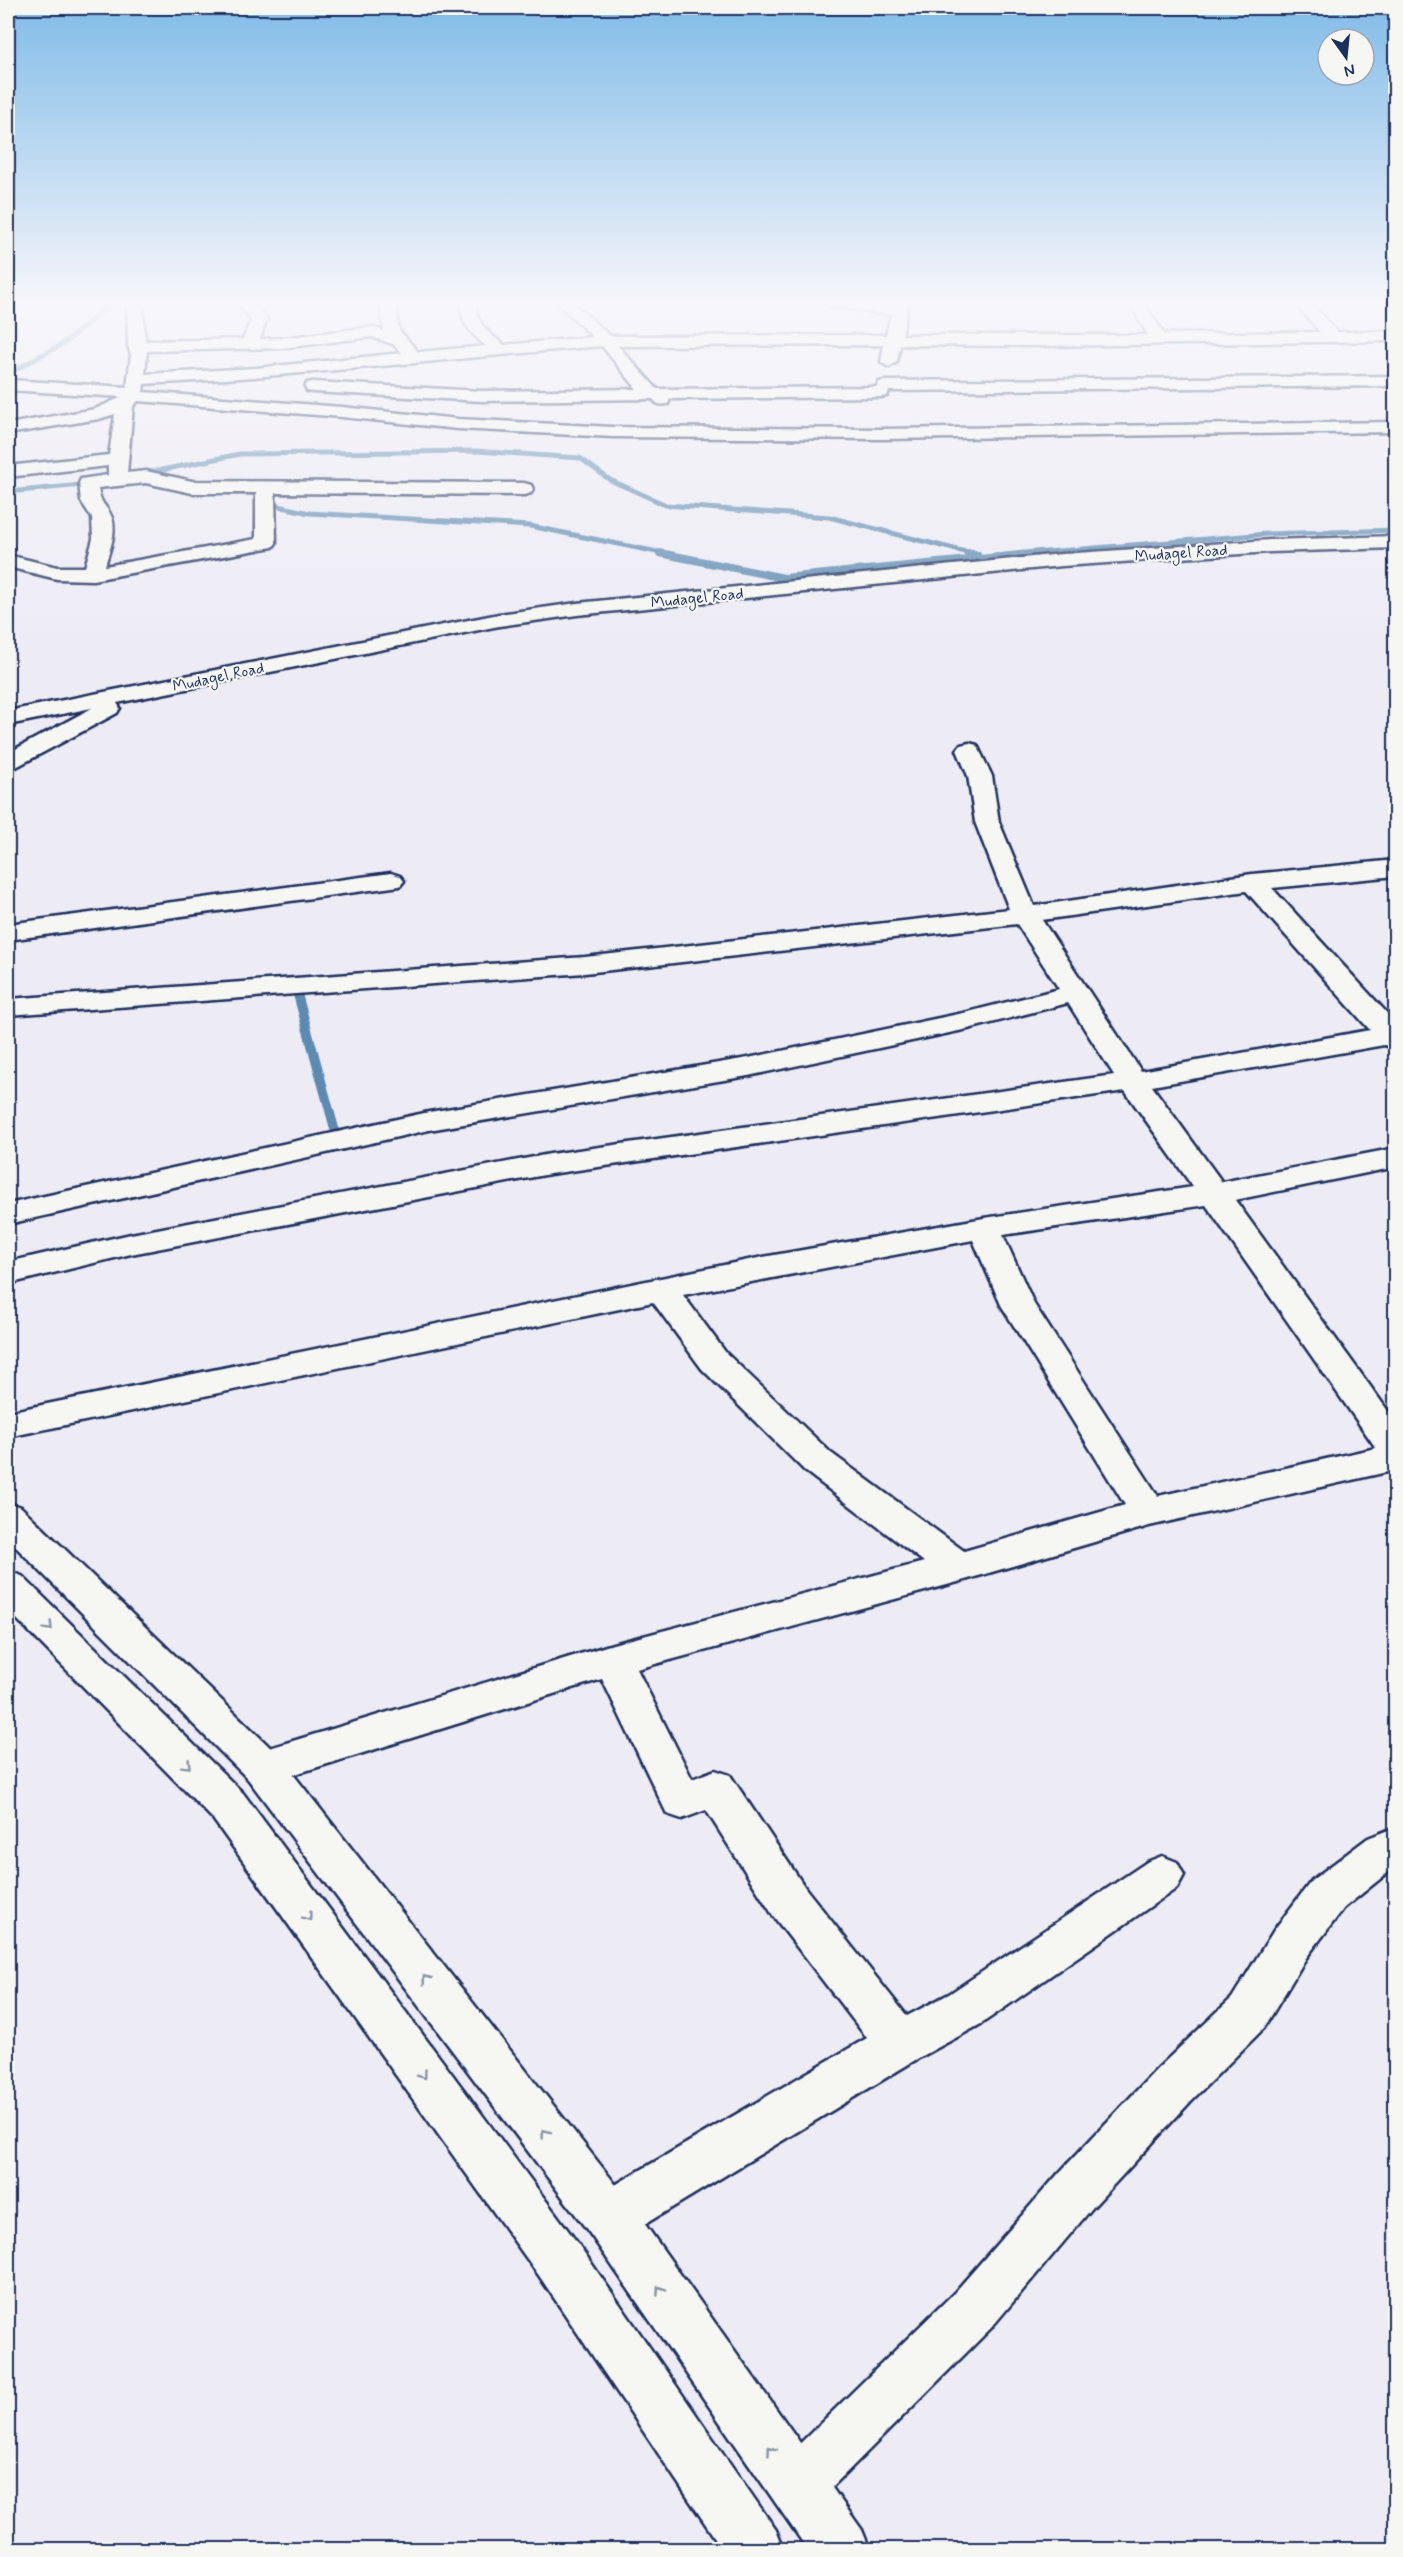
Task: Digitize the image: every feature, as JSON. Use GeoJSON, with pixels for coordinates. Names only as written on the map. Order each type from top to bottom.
{"type":"FeatureCollection","features":[{"type":"Feature","properties":{"kind":"street"},"geometry":{"type":"LineString","coordinates":[[8,429],[55,421]]}},
{"type":"Feature","properties":{"kind":"street"},"geometry":{"type":"LineString","coordinates":[[118,470],[125,421]]}},
{"type":"Feature","properties":{"kind":"street"},"geometry":{"type":"LineString","coordinates":[[432,421],[613,432],[882,434],[1395,427]]}},
{"type":"Feature","properties":{"kind":"street"},"geometry":{"type":"LineString","coordinates":[[681,421],[690,432]]}},
{"type":"Feature","properties":{"kind":"street"},"geometry":{"type":"LineString","coordinates":[[882,421],[882,434]]}},
{"type":"Feature","properties":{"kind":"street"},"geometry":{"type":"LineString","coordinates":[[93,574],[103,539],[102,518],[90,501],[88,483],[118,470]]}},
{"type":"Feature","properties":{"kind":"street"},"geometry":{"type":"LineString","coordinates":[[8,471],[118,470],[192,486],[524,489]]}},
{"type":"Feature","properties":{"kind":"street"},"geometry":{"type":"LineString","coordinates":[[10,563],[26,568],[66,574],[93,574],[125,571],[203,553],[266,543],[264,487]]}},
{"type":"Feature","properties":{"kind":"street","name":"Mudagel Road"},"geometry":{"type":"LineString","coordinates":[[8,718],[499,620],[577,609],[1062,560],[1270,546],[1395,542]]}},
{"type":"Feature","properties":{"kind":"street"},"geometry":{"type":"LineString","coordinates":[[8,762],[138,692]]}},
{"type":"Feature","properties":{"kind":"street"},"geometry":{"type":"LineString","coordinates":[[969,750],[980,776],[987,822],[1026,915],[1133,1081],[1395,1450]]}},
{"type":"Feature","properties":{"kind":"street"},"geometry":{"type":"LineString","coordinates":[[8,1007],[585,965],[1026,915],[1252,882],[1395,868]]}},
{"type":"Feature","properties":{"kind":"street"},"geometry":{"type":"LineString","coordinates":[[8,932],[391,881]]}},
{"type":"Feature","properties":{"kind":"street"},"geometry":{"type":"LineString","coordinates":[[1252,882],[1393,1037]]}},
{"type":"Feature","properties":{"kind":"street"},"geometry":{"type":"LineString","coordinates":[[8,1214],[429,1121],[748,1067],[968,1020],[1076,993]]}},
{"type":"Feature","properties":{"kind":"street"},"geometry":{"type":"LineString","coordinates":[[8,1274],[131,1244],[550,1164],[1133,1081],[1393,1037]]}},
{"type":"Feature","properties":{"kind":"street"},"geometry":{"type":"LineString","coordinates":[[8,1424],[661,1289],[984,1228],[1214,1194],[1395,1157]]}},
{"type":"Feature","properties":{"kind":"street"},"geometry":{"type":"LineString","coordinates":[[984,1228],[1018,1305],[1149,1512]]}},
{"type":"Feature","properties":{"kind":"street"},"geometry":{"type":"LineString","coordinates":[[661,1289],[714,1361],[818,1462],[958,1567]]}},
{"type":"Feature","properties":{"kind":"street"},"geometry":{"type":"LineString","coordinates":[[263,1767],[613,1660],[958,1567],[1149,1512],[1395,1457]]}},
{"type":"Feature","properties":{"kind":"street"},"geometry":{"type":"LineString","coordinates":[[8,1517],[263,1767],[609,2217],[842,2550]]}},
{"type":"Feature","properties":{"kind":"street"},"geometry":{"type":"LineString","coordinates":[[8,1586],[228,1806],[558,2259],[756,2550]]}},
{"type":"Feature","properties":{"kind":"street"},"geometry":{"type":"LineString","coordinates":[[613,1660],[682,1801],[715,1788],[790,1903],[900,2044]]}},
{"type":"Feature","properties":{"kind":"street"},"geometry":{"type":"LineString","coordinates":[[796,2485],[973,2310],[1076,2190],[1174,2085],[1248,2013],[1290,1944],[1328,1894],[1383,1851],[1395,1845]]}},
{"type":"Feature","properties":{"kind":"street"},"geometry":{"type":"LineString","coordinates":[[609,2217],[900,2044],[965,2009],[1162,1875]]}},
{"type":"Feature","properties":{"kind":"waterway"},"geometry":{"type":"LineString","coordinates":[[137,475],[240,454],[476,451],[580,458],[610,480],[666,505],[829,517],[973,554]]}},
{"type":"Feature","properties":{"kind":"waterway"},"geometry":{"type":"LineString","coordinates":[[8,492],[92,484]]}},
{"type":"Feature","properties":{"kind":"waterway"},"geometry":{"type":"LineString","coordinates":[[229,493],[255,493],[257,501],[309,513],[530,526],[667,554]]}},
{"type":"Feature","properties":{"kind":"waterway"},"geometry":{"type":"LineString","coordinates":[[1022,554],[1267,534],[1396,530]]}},
{"type":"Feature","properties":{"kind":"waterway"},"geometry":{"type":"LineString","coordinates":[[660,553],[784,578],[1040,553]]}},
{"type":"Feature","properties":{"kind":"waterway"},"geometry":{"type":"LineString","coordinates":[[967,553],[977,555]]}},
{"type":"Feature","properties":{"kind":"waterway"},"geometry":{"type":"LineString","coordinates":[[295,985],[338,1141]]}}]}
